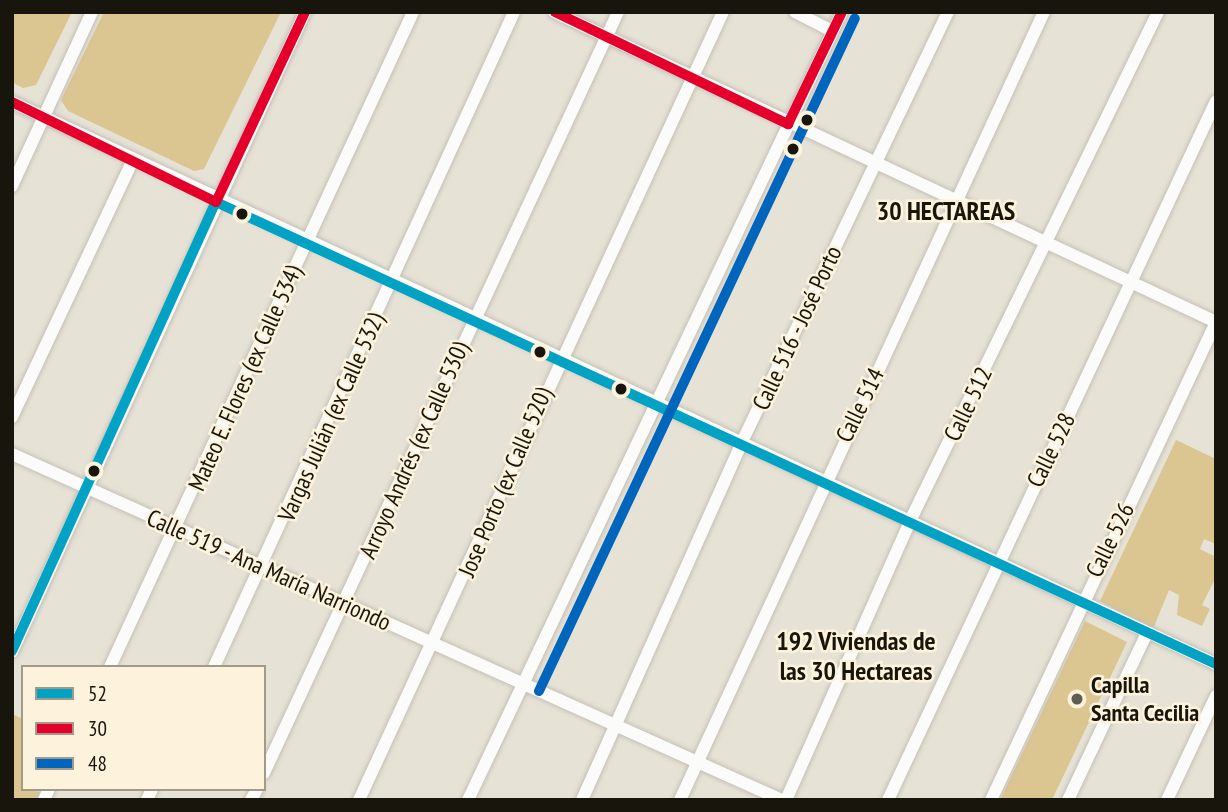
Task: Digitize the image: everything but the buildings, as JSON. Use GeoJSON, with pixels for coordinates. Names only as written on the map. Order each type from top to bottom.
{"type":"FeatureCollection","features":[{"type":"Feature","properties":{"kind":"street"},"geometry":{"type":"LineString","coordinates":[[12,186],[92,12]]}},
{"type":"Feature","properties":{"kind":"street"},"geometry":{"type":"LineString","coordinates":[[12,652],[88,489],[215,202],[305,12]]}},
{"type":"Feature","properties":{"kind":"street","name":"Mateo E. Flores (ex Calle 534)"},"geometry":{"type":"LineString","coordinates":[[111,665],[178,530],[412,12]]}},
{"type":"Feature","properties":{"kind":"street","name":"Vargas Julián (ex Calle 532)"},"geometry":{"type":"LineString","coordinates":[[215,665],[264,569],[390,282],[514,12]]}},
{"type":"Feature","properties":{"kind":"street"},"geometry":{"type":"LineString","coordinates":[[554,12],[1216,322]]}},
{"type":"Feature","properties":{"kind":"street","name":"Arroyo Andrés (ex Calle 530)"},"geometry":{"type":"LineString","coordinates":[[266,769],[345,604],[472,322],[618,12]]}},
{"type":"Feature","properties":{"kind":"street","name":"Jose Porto (ex Calle 520)"},"geometry":{"type":"LineString","coordinates":[[359,800],[435,644],[557,361],[723,12]]}},
{"type":"Feature","properties":{"kind":"street"},"geometry":{"type":"LineString","coordinates":[[795,12],[832,32]]}},
{"type":"Feature","properties":{"kind":"street"},"geometry":{"type":"LineString","coordinates":[[468,800],[526,685],[654,406],[842,12]]}},
{"type":"Feature","properties":{"kind":"street","name":"Calle 516 - José Porto"},"geometry":{"type":"LineString","coordinates":[[582,800],[618,726],[741,444],[948,12]]}},
{"type":"Feature","properties":{"kind":"street","name":"Calle 514"},"geometry":{"type":"LineString","coordinates":[[680,800],[823,482],[958,201],[1044,12]]}},
{"type":"Feature","properties":{"kind":"street","name":"Calle 512"},"geometry":{"type":"LineString","coordinates":[[784,800],[910,521],[1158,12]]}},
{"type":"Feature","properties":{"kind":"street","name":"Calle 528"},"geometry":{"type":"LineString","coordinates":[[888,800],[995,563],[1133,283],[1216,101]]}},
{"type":"Feature","properties":{"kind":"street"},"geometry":{"type":"LineString","coordinates":[[12,102],[215,202],[472,322],[910,521],[1216,664]]}},
{"type":"Feature","properties":{"kind":"street"},"geometry":{"type":"LineString","coordinates":[[12,417],[132,162]]}},
{"type":"Feature","properties":{"kind":"street","name":"Calle 526"},"geometry":{"type":"LineString","coordinates":[[991,800],[1080,601],[1216,322]]}},
{"type":"Feature","properties":{"kind":"street","name":"Calle 519 - Ana María Narriondo"},"geometry":{"type":"LineString","coordinates":[[12,454],[784,800]]}},
{"type":"Feature","properties":{"kind":"street"},"geometry":{"type":"LineString","coordinates":[[1068,800],[1147,633]]}},
{"type":"Feature","properties":{"kind":"street"},"geometry":{"type":"LineString","coordinates":[[1167,800],[1216,696]]}},
{"type":"Feature","properties":{"kind":"shaded area"},"geometry":{"type":"Polygon","coordinates":[[[12,12],[72,12],[36,85],[23,88],[12,82],[12,12]]]}},
{"type":"Feature","properties":{"kind":"shaded area"},"geometry":{"type":"Polygon","coordinates":[[[104,12],[281,12],[204,169],[194,171],[68,111],[61,100],[104,12]]]}},
{"type":"Feature","properties":{"kind":"shaded area"},"geometry":{"type":"Polygon","coordinates":[[[1176,440],[1216,459],[1216,544],[1204,539],[1200,549],[1216,557],[1216,577],[1202,605],[1210,609],[1202,626],[1177,615],[1179,595],[1169,590],[1153,629],[1100,601],[1176,440]]]}},
{"type":"Feature","properties":{"kind":"shaded area"},"geometry":{"type":"Polygon","coordinates":[[[1085,621],[1127,642],[1052,800],[1000,800],[1085,621]]]}},
{"type":"Feature","properties":{"kind":"shaded area"},"geometry":{"type":"Polygon","coordinates":[[[12,714],[21,718],[21,791],[40,792],[36,800],[12,800],[12,714]]]}},
{"type":"Feature","properties":{"kind":"transit line","name":"30"},"geometry":{"type":"LineString","coordinates":[[12,102],[216,202],[305,12]]}},
{"type":"Feature","properties":{"kind":"transit line","name":"30"},"geometry":{"type":"LineString","coordinates":[[555,12],[788,124],[842,12]]}},
{"type":"Feature","properties":{"kind":"transit line","name":"48"},"geometry":{"type":"LineString","coordinates":[[539,691],[855,18]]}},
{"type":"Feature","properties":{"kind":"transit line","name":"52"},"geometry":{"type":"LineString","coordinates":[[12,651],[216,202],[1216,664]]}},
{"type":"Feature","properties":{"kind":"place","name":"Capilla Santa Cecilia"},"geometry":{"type":"Point","coordinates":[1077,699]}},
{"type":"Feature","properties":{"kind":"district","name":"30 HECTAREAS"},"geometry":{"type":"Point","coordinates":[946,211]}},
{"type":"Feature","properties":{"kind":"district","name":"192 Viviendas de las 30 Hectareas"},"geometry":{"type":"Point","coordinates":[856,656]}}]}
